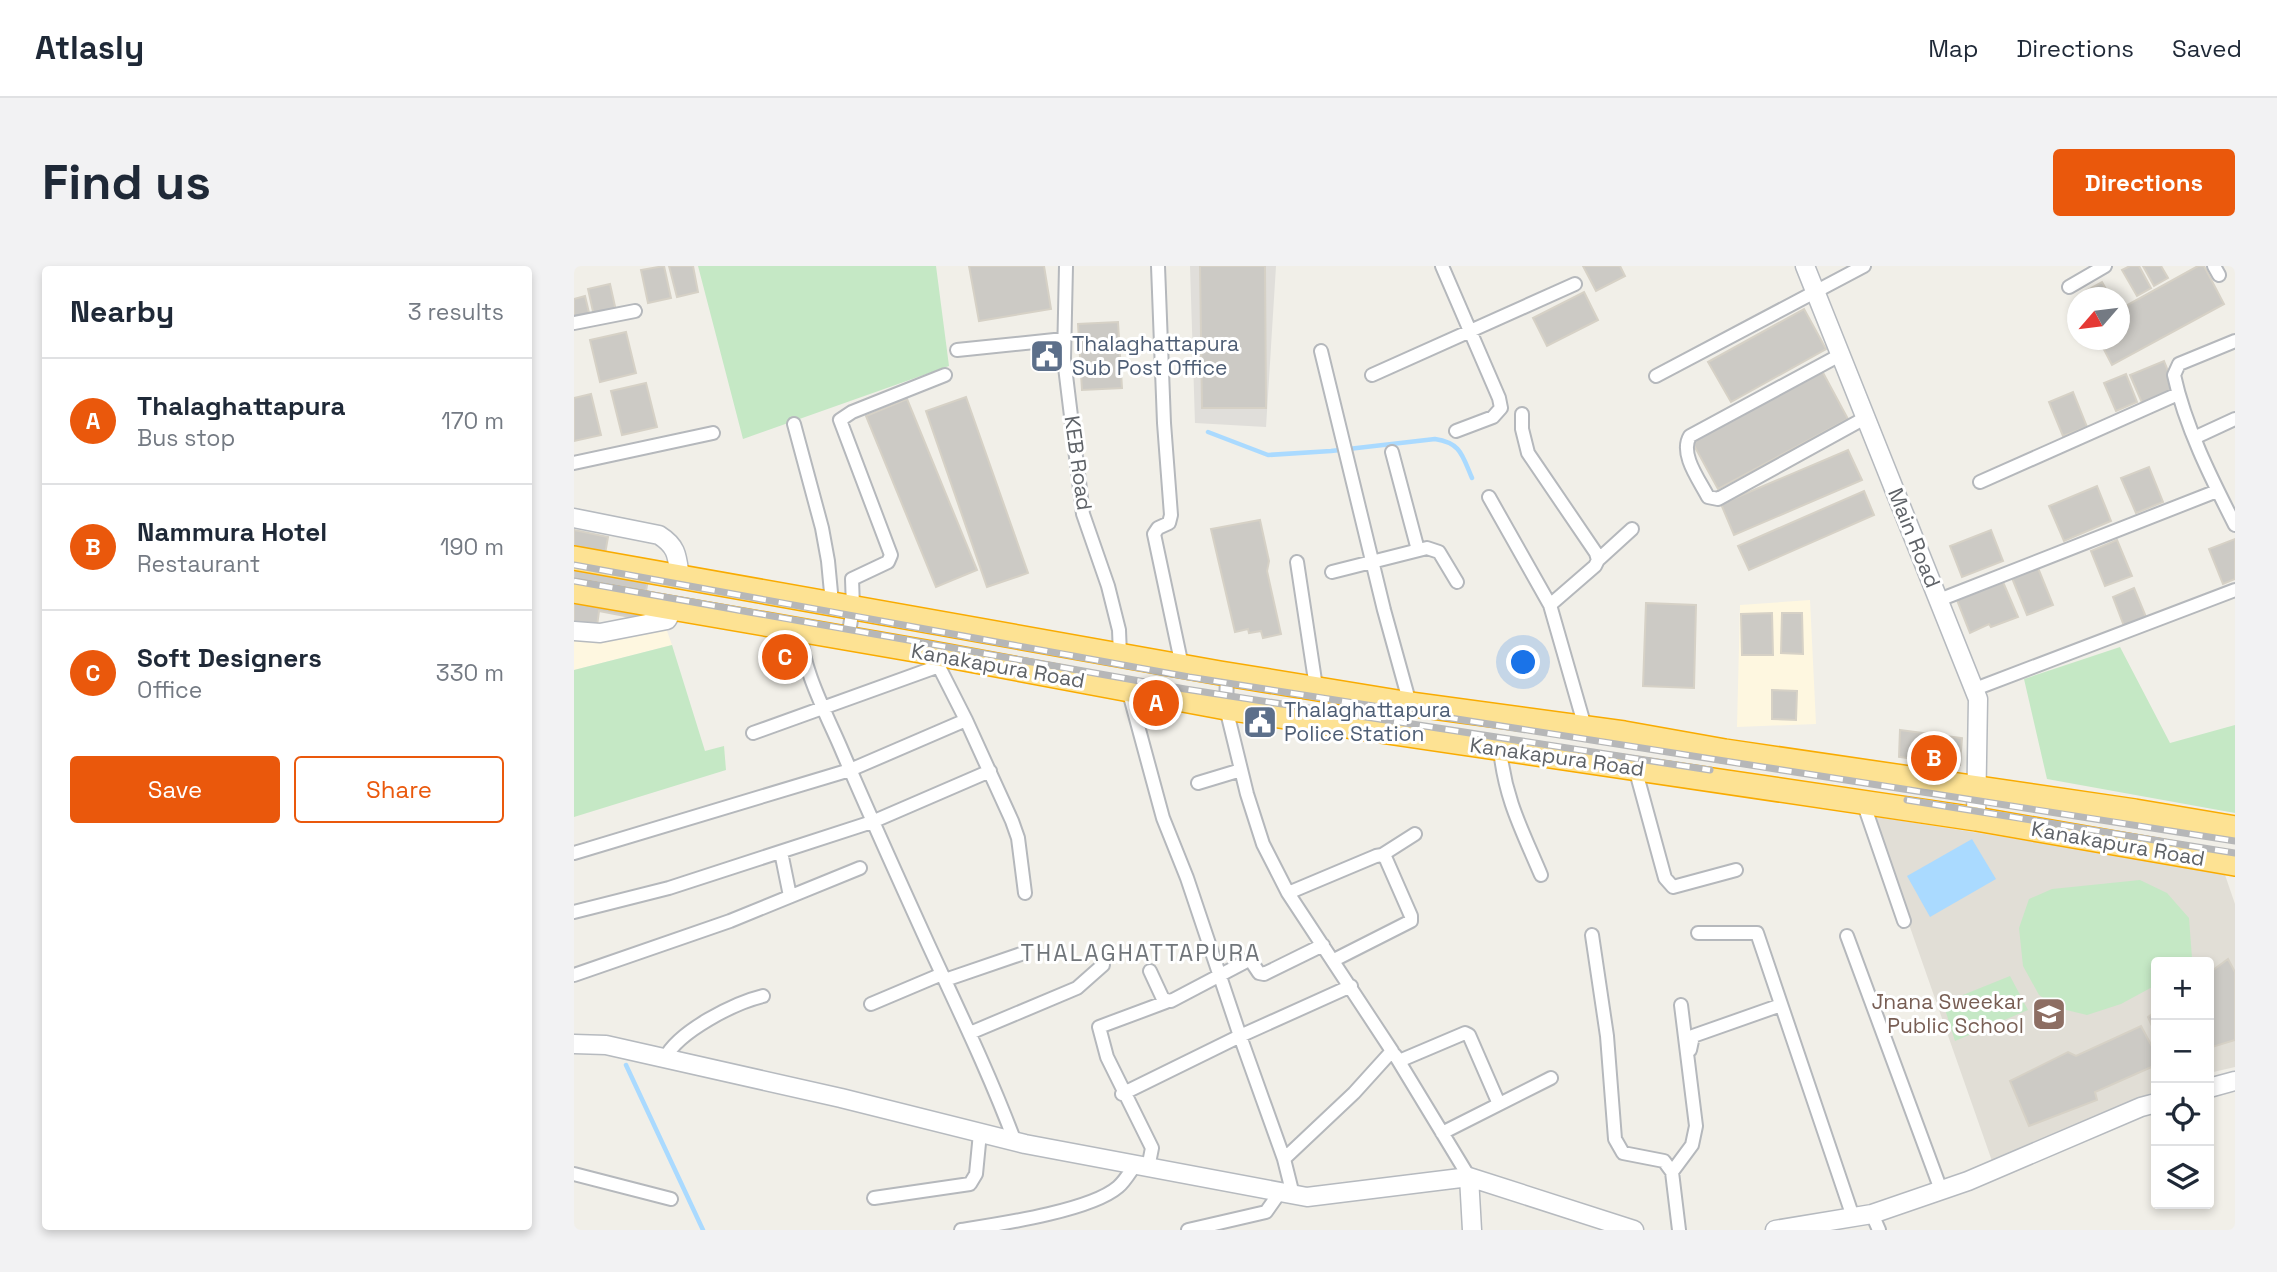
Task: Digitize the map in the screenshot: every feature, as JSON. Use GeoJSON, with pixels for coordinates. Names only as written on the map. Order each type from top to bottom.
{"type":"FeatureCollection","features":[{"type":"Feature","properties":{"kind":"highway","name":"Kanakapura Road"},"geometry":{"type":"LineString","coordinates":[[574,558],[1410,704],[1586,727],[2235,828]]}},
{"type":"Feature","properties":{"kind":"highway","name":"Kanakapura Road"},"geometry":{"type":"LineString","coordinates":[[574,591],[848,639],[935,659],[1128,689],[1226,708],[1976,819],[2235,864]]}},
{"type":"Feature","properties":{"kind":"street","name":"KEB Road"},"geometry":{"type":"LineString","coordinates":[[1066,266],[1064,359],[1083,514],[1108,586],[1119,630],[1120,655]]}},
{"type":"Feature","properties":{"kind":"street"},"geometry":{"type":"LineString","coordinates":[[1158,266],[1164,423],[1171,515],[1168,523],[1158,528],[1154,534],[1182,666]]}},
{"type":"Feature","properties":{"kind":"street"},"geometry":{"type":"LineString","coordinates":[[1442,266],[1501,408],[1493,417],[1456,431]]}},
{"type":"Feature","properties":{"kind":"street","name":"Main Road"},"geometry":{"type":"LineString","coordinates":[[1805,266],[1979,699],[1976,819]]}},
{"type":"Feature","properties":{"kind":"street"},"geometry":{"type":"LineString","coordinates":[[1656,376],[1864,266]]}},
{"type":"Feature","properties":{"kind":"street"},"geometry":{"type":"LineString","coordinates":[[2069,287],[2105,266]]}},
{"type":"Feature","properties":{"kind":"street"},"geometry":{"type":"LineString","coordinates":[[1372,374],[1574,284]]}},
{"type":"Feature","properties":{"kind":"street"},"geometry":{"type":"LineString","coordinates":[[574,323],[635,311]]}},
{"type":"Feature","properties":{"kind":"street"},"geometry":{"type":"LineString","coordinates":[[957,350],[1064,339]]}},
{"type":"Feature","properties":{"kind":"street"},"geometry":{"type":"LineString","coordinates":[[2235,341],[2179,364],[2174,375],[2178,394],[2217,491],[2235,525]]}},
{"type":"Feature","properties":{"kind":"street"},"geometry":{"type":"LineString","coordinates":[[1321,351],[1410,704]]}},
{"type":"Feature","properties":{"kind":"street"},"geometry":{"type":"LineString","coordinates":[[1840,355],[1690,436],[1686,442],[1687,456],[1708,497],[1718,499],[1865,418]]}},
{"type":"Feature","properties":{"kind":"street"},"geometry":{"type":"LineString","coordinates":[[842,605],[852,579],[888,562],[891,555],[840,420],[852,412],[945,376]]}},
{"type":"Feature","properties":{"kind":"street"},"geometry":{"type":"LineString","coordinates":[[1980,482],[2178,394]]}},
{"type":"Feature","properties":{"kind":"street"},"geometry":{"type":"LineString","coordinates":[[1521,414],[1528,453],[1596,553],[1598,560]]}},
{"type":"Feature","properties":{"kind":"street"},"geometry":{"type":"LineString","coordinates":[[2196,437],[2235,419]]}},
{"type":"Feature","properties":{"kind":"street"},"geometry":{"type":"LineString","coordinates":[[794,424],[842,605],[848,639]]}},
{"type":"Feature","properties":{"kind":"street"},"geometry":{"type":"LineString","coordinates":[[574,463],[713,433]]}},
{"type":"Feature","properties":{"kind":"street"},"geometry":{"type":"LineString","coordinates":[[1392,452],[1418,550]]}},
{"type":"Feature","properties":{"kind":"street"},"geometry":{"type":"LineString","coordinates":[[1939,600],[2217,491]]}},
{"type":"Feature","properties":{"kind":"street"},"geometry":{"type":"LineString","coordinates":[[1489,497],[1550,604],[1586,727]]}},
{"type":"Feature","properties":{"kind":"street"},"geometry":{"type":"LineString","coordinates":[[574,518],[659,535],[670,542],[676,553],[680,578]]}},
{"type":"Feature","properties":{"kind":"street"},"geometry":{"type":"LineString","coordinates":[[1550,604],[1595,566],[1598,560],[1632,529]]}},
{"type":"Feature","properties":{"kind":"street"},"geometry":{"type":"LineString","coordinates":[[1332,572],[1427,548],[1439,552],[1457,582]]}},
{"type":"Feature","properties":{"kind":"street"},"geometry":{"type":"LineString","coordinates":[[1297,562],[1316,687]]}},
{"type":"Feature","properties":{"kind":"street"},"geometry":{"type":"LineString","coordinates":[[1975,689],[2235,590]]}},
{"type":"Feature","properties":{"kind":"street"},"geometry":{"type":"LineString","coordinates":[[574,631],[600,633],[667,620],[674,608]]}},
{"type":"Feature","properties":{"kind":"street"},"geometry":{"type":"LineString","coordinates":[[802,631],[807,666],[823,706],[872,821],[995,1088],[1015,1142]]}},
{"type":"Feature","properties":{"kind":"street"},"geometry":{"type":"LineString","coordinates":[[753,733],[935,659],[990,771],[1018,838],[1026,893]]}},
{"type":"Feature","properties":{"kind":"street"},"geometry":{"type":"LineString","coordinates":[[1227,674],[1226,708],[1263,844],[1288,893],[1396,1056],[1469,1177],[1472,1230]]}},
{"type":"Feature","properties":{"kind":"street"},"geometry":{"type":"LineString","coordinates":[[1128,689],[1163,818],[1187,878],[1284,1159],[1286,1194]]}},
{"type":"Feature","properties":{"kind":"street"},"geometry":{"type":"LineString","coordinates":[[574,853],[850,770],[966,720]]}},
{"type":"Feature","properties":{"kind":"street"},"geometry":{"type":"LineString","coordinates":[[1500,749],[1508,799],[1541,875]]}},
{"type":"Feature","properties":{"kind":"street"},"geometry":{"type":"LineString","coordinates":[[1635,768],[1665,878],[1673,887],[1736,870]]}},
{"type":"Feature","properties":{"kind":"street"},"geometry":{"type":"LineString","coordinates":[[1198,783],[1241,770]]}},
{"type":"Feature","properties":{"kind":"street"},"geometry":{"type":"LineString","coordinates":[[574,912],[669,888],[781,852],[872,821],[990,771]]}},
{"type":"Feature","properties":{"kind":"street"},"geometry":{"type":"LineString","coordinates":[[1863,802],[1904,921]]}},
{"type":"Feature","properties":{"kind":"street"},"geometry":{"type":"LineString","coordinates":[[1288,893],[1382,855],[1415,834]]}},
{"type":"Feature","properties":{"kind":"street"},"geometry":{"type":"LineString","coordinates":[[781,852],[790,896]]}},
{"type":"Feature","properties":{"kind":"street"},"geometry":{"type":"LineString","coordinates":[[1334,960],[1411,921],[1412,916],[1382,855]]}},
{"type":"Feature","properties":{"kind":"street"},"geometry":{"type":"LineString","coordinates":[[574,975],[730,921],[859,868]]}},
{"type":"Feature","properties":{"kind":"street"},"geometry":{"type":"LineString","coordinates":[[1698,933],[1757,933],[1853,1217]]}},
{"type":"Feature","properties":{"kind":"street"},"geometry":{"type":"LineString","coordinates":[[1592,935],[1607,1036],[1615,1139],[1623,1153],[1664,1161],[1672,1172],[1679,1230]]}},
{"type":"Feature","properties":{"kind":"street"},"geometry":{"type":"LineString","coordinates":[[1847,936],[1941,1190]]}},
{"type":"Feature","properties":{"kind":"street"},"geometry":{"type":"LineString","coordinates":[[961,1230],[1004,1224],[1085,1203],[1118,1187],[1142,1166],[1152,1148],[1107,1057],[1099,1027],[1167,1002],[1247,961],[1251,961],[1259,973],[1264,974],[1323,945]]}},
{"type":"Feature","properties":{"kind":"street"},"geometry":{"type":"LineString","coordinates":[[871,1004],[944,977],[1021,954]]}},
{"type":"Feature","properties":{"kind":"street"},"geometry":{"type":"LineString","coordinates":[[970,1033],[1077,988],[1103,965]]}},
{"type":"Feature","properties":{"kind":"street"},"geometry":{"type":"LineString","coordinates":[[1150,971],[1167,1002]]}},
{"type":"Feature","properties":{"kind":"street"},"geometry":{"type":"LineString","coordinates":[[1124,1093],[1350,986]]}},
{"type":"Feature","properties":{"kind":"street"},"geometry":{"type":"LineString","coordinates":[[665,1058],[675,1045],[717,1014],[763,996]]}},
{"type":"Feature","properties":{"kind":"street"},"geometry":{"type":"LineString","coordinates":[[1672,1172],[1695,1136],[1695,1113],[1681,1005]]}},
{"type":"Feature","properties":{"kind":"street"},"geometry":{"type":"LineString","coordinates":[[1688,1062],[1693,1036],[1781,1005]]}},
{"type":"Feature","properties":{"kind":"street"},"geometry":{"type":"LineString","coordinates":[[1284,1159],[1396,1056],[1465,1033],[1469,1035],[1499,1104]]}},
{"type":"Feature","properties":{"kind":"street"},"geometry":{"type":"LineString","coordinates":[[574,1044],[606,1045],[1015,1142],[1286,1194],[1307,1197],[1469,1177],[1634,1230]]}},
{"type":"Feature","properties":{"kind":"street"},"geometry":{"type":"LineString","coordinates":[[1442,1133],[1551,1078]]}},
{"type":"Feature","properties":{"kind":"street"},"geometry":{"type":"LineString","coordinates":[[2214,1087],[2235,1081]]}},
{"type":"Feature","properties":{"kind":"street"},"geometry":{"type":"LineString","coordinates":[[1775,1230],[1853,1217],[1875,1222],[1941,1190],[2151,1105]]}},
{"type":"Feature","properties":{"kind":"street"},"geometry":{"type":"LineString","coordinates":[[874,1198],[970,1184],[976,1174],[980,1133]]}},
{"type":"Feature","properties":{"kind":"street"},"geometry":{"type":"LineString","coordinates":[[574,1174],[671,1199]]}},
{"type":"Feature","properties":{"kind":"street"},"geometry":{"type":"LineString","coordinates":[[1188,1230],[1266,1212],[1286,1194]]}},
{"type":"Feature","properties":{"kind":"street"},"geometry":{"type":"LineString","coordinates":[[1242,1217],[1246,1230]]}},
{"type":"Feature","properties":{"kind":"shaded area"},"geometry":{"type":"Polygon","coordinates":[[[1190,266],[1276,266],[1266,427],[1195,423],[1190,266]]]}},
{"type":"Feature","properties":{"kind":"shaded area"},"geometry":{"type":"Polygon","coordinates":[[[1810,600],[1816,724],[1737,727],[1740,605],[1810,600]]]}},
{"type":"Feature","properties":{"kind":"shaded area"},"geometry":{"type":"Polygon","coordinates":[[[666,628],[672,645],[574,670],[574,636],[666,628]]]}},
{"type":"Feature","properties":{"kind":"shaded area","name":"Jnana Sweekar Public School"},"geometry":{"type":"Polygon","coordinates":[[[1871,816],[2224,872],[2235,904],[2235,1067],[2214,1072],[2214,957],[2151,957],[2151,1093],[1992,1161],[1871,816]]]}},
{"type":"Feature","properties":{"kind":"green space"},"geometry":{"type":"Polygon","coordinates":[[[698,266],[936,266],[949,366],[743,439],[698,266]]]}},
{"type":"Feature","properties":{"kind":"green space"},"geometry":{"type":"Polygon","coordinates":[[[672,645],[705,751],[724,746],[726,770],[574,817],[574,670],[672,645]]]}},
{"type":"Feature","properties":{"kind":"green space"},"geometry":{"type":"Polygon","coordinates":[[[2120,647],[2170,743],[2235,725],[2235,813],[2047,779],[2024,679],[2120,647]]]}},
{"type":"Feature","properties":{"kind":"green space"},"geometry":{"type":"Polygon","coordinates":[[[2140,880],[2167,893],[2189,918],[2192,957],[2151,957],[2151,988],[2121,1004],[2087,1015],[2058,1008],[2039,995],[2023,966],[2019,928],[2029,899],[2052,889],[2140,880]]]}},
{"type":"Feature","properties":{"kind":"green space"},"geometry":{"type":"Polygon","coordinates":[[[2010,976],[2028,1010],[1955,1041],[1943,1003],[2010,976]]]}},
{"type":"Feature","properties":{"kind":"water"},"geometry":{"type":"Polygon","coordinates":[[[1972,839],[1996,879],[1930,917],[1907,876],[1972,839]]]}},
{"type":"Feature","properties":{"kind":"building"},"geometry":{"type":"Polygon","coordinates":[[[664,266],[671,298],[648,303],[641,270],[664,266]]]}},
{"type":"Feature","properties":{"kind":"building"},"geometry":{"type":"Polygon","coordinates":[[[669,266],[693,266],[698,292],[677,297],[669,266]]]}},
{"type":"Feature","properties":{"kind":"building"},"geometry":{"type":"Polygon","coordinates":[[[969,266],[1044,266],[1051,309],[979,321],[969,266]]]}},
{"type":"Feature","properties":{"kind":"building"},"geometry":{"type":"Polygon","coordinates":[[[1200,266],[1265,266],[1266,408],[1202,408],[1200,266]]]}},
{"type":"Feature","properties":{"kind":"building"},"geometry":{"type":"Polygon","coordinates":[[[1583,266],[1620,266],[1625,276],[1596,291],[1583,266]]]}},
{"type":"Feature","properties":{"kind":"building"},"geometry":{"type":"Polygon","coordinates":[[[2139,266],[2151,288],[2137,296],[2122,270],[2139,266]]]}},
{"type":"Feature","properties":{"kind":"building"},"geometry":{"type":"Polygon","coordinates":[[[2143,266],[2161,266],[2168,278],[2154,286],[2143,266]]]}},
{"type":"Feature","properties":{"kind":"building"},"geometry":{"type":"Polygon","coordinates":[[[2198,266],[2204,266],[2224,304],[2112,365],[2104,350],[2130,350],[2130,303],[2198,266]]]}},
{"type":"Feature","properties":{"kind":"building"},"geometry":{"type":"Polygon","coordinates":[[[610,284],[616,311],[594,316],[588,289],[610,284]]]}},
{"type":"Feature","properties":{"kind":"building"},"geometry":{"type":"Polygon","coordinates":[[[1584,292],[1598,320],[1547,346],[1533,318],[1584,292]]]}},
{"type":"Feature","properties":{"kind":"building"},"geometry":{"type":"Polygon","coordinates":[[[585,296],[590,317],[574,320],[574,299],[585,296]]]}},
{"type":"Feature","properties":{"kind":"building"},"geometry":{"type":"Polygon","coordinates":[[[1804,309],[1826,349],[1731,402],[1708,362],[1804,309]]]}},
{"type":"Feature","properties":{"kind":"building"},"geometry":{"type":"Polygon","coordinates":[[[1118,322],[1122,388],[1082,390],[1078,324],[1118,322]]]}},
{"type":"Feature","properties":{"kind":"building"},"geometry":{"type":"Polygon","coordinates":[[[626,332],[636,373],[600,382],[590,340],[626,332]]]}},
{"type":"Feature","properties":{"kind":"building","name":"Thalaghattapura Sub Post Office"},"geometry":{"type":"Polygon","coordinates":[[[1041,347],[1052,347],[1053,365],[1042,367],[1041,347]]]}},
{"type":"Feature","properties":{"kind":"building"},"geometry":{"type":"Polygon","coordinates":[[[2164,361],[2176,391],[2143,405],[2130,375],[2164,361]]]}},
{"type":"Feature","properties":{"kind":"building"},"geometry":{"type":"Polygon","coordinates":[[[1821,369],[1848,419],[1718,489],[1691,440],[1821,369]]]}},
{"type":"Feature","properties":{"kind":"building"},"geometry":{"type":"Polygon","coordinates":[[[2126,374],[2137,402],[2116,411],[2104,383],[2126,374]]]}},
{"type":"Feature","properties":{"kind":"building"},"geometry":{"type":"Polygon","coordinates":[[[646,383],[657,427],[622,435],[611,391],[646,383]]]}},
{"type":"Feature","properties":{"kind":"building"},"geometry":{"type":"Polygon","coordinates":[[[2073,392],[2087,427],[2063,436],[2049,402],[2073,392]]]}},
{"type":"Feature","properties":{"kind":"building"},"geometry":{"type":"Polygon","coordinates":[[[591,394],[601,435],[574,441],[574,398],[591,394]]]}},
{"type":"Feature","properties":{"kind":"building"},"geometry":{"type":"Polygon","coordinates":[[[966,397],[1028,573],[987,587],[926,411],[966,397]]]}},
{"type":"Feature","properties":{"kind":"building"},"geometry":{"type":"Polygon","coordinates":[[[907,399],[977,570],[936,587],[866,416],[907,399]]]}},
{"type":"Feature","properties":{"kind":"building"},"geometry":{"type":"Polygon","coordinates":[[[1848,450],[1862,480],[1734,535],[1721,504],[1848,450]]]}},
{"type":"Feature","properties":{"kind":"building"},"geometry":{"type":"Polygon","coordinates":[[[2149,467],[2163,502],[2136,513],[2121,478],[2149,467]]]}},
{"type":"Feature","properties":{"kind":"building"},"geometry":{"type":"Polygon","coordinates":[[[2097,486],[2111,521],[2064,541],[2049,506],[2097,486]]]}},
{"type":"Feature","properties":{"kind":"building"},"geometry":{"type":"Polygon","coordinates":[[[1864,491],[1874,515],[1749,570],[1738,546],[1864,491]]]}},
{"type":"Feature","properties":{"kind":"building"},"geometry":{"type":"Polygon","coordinates":[[[1260,520],[1269,561],[1267,571],[1281,634],[1263,638],[1261,631],[1249,633],[1248,629],[1235,632],[1211,529],[1260,520]]]}},
{"type":"Feature","properties":{"kind":"building"},"geometry":{"type":"Polygon","coordinates":[[[574,530],[608,537],[605,554],[651,563],[641,619],[599,611],[597,626],[574,622],[574,530]]]}},
{"type":"Feature","properties":{"kind":"building"},"geometry":{"type":"Polygon","coordinates":[[[1991,530],[2003,561],[1962,577],[1950,546],[1991,530]]]}},
{"type":"Feature","properties":{"kind":"building"},"geometry":{"type":"Polygon","coordinates":[[[2235,539],[2235,579],[2223,584],[2209,549],[2235,539]]]}},
{"type":"Feature","properties":{"kind":"building"},"geometry":{"type":"Polygon","coordinates":[[[2117,540],[2132,576],[2105,586],[2091,551],[2117,540]]]}},
{"type":"Feature","properties":{"kind":"building"},"geometry":{"type":"Polygon","coordinates":[[[2038,568],[2053,605],[2027,615],[2012,578],[2038,568]]]}},
{"type":"Feature","properties":{"kind":"building"},"geometry":{"type":"Polygon","coordinates":[[[2003,582],[2018,617],[1991,627],[1989,624],[1970,633],[1957,600],[2003,582]]]}},
{"type":"Feature","properties":{"kind":"building"},"geometry":{"type":"Polygon","coordinates":[[[2134,588],[2146,617],[2124,626],[2113,597],[2134,588]]]}},
{"type":"Feature","properties":{"kind":"building"},"geometry":{"type":"Polygon","coordinates":[[[1646,603],[1696,605],[1694,688],[1643,686],[1646,603]]]}},
{"type":"Feature","properties":{"kind":"building"},"geometry":{"type":"Polygon","coordinates":[[[1772,613],[1773,655],[1742,655],[1741,614],[1772,613]]]}},
{"type":"Feature","properties":{"kind":"building"},"geometry":{"type":"Polygon","coordinates":[[[1782,613],[1802,613],[1803,654],[1781,653],[1782,613]]]}},
{"type":"Feature","properties":{"kind":"building"},"geometry":{"type":"Polygon","coordinates":[[[1772,690],[1797,691],[1796,720],[1772,719],[1772,690]]]}},
{"type":"Feature","properties":{"kind":"building"},"geometry":{"type":"Polygon","coordinates":[[[1900,730],[1962,738],[1960,765],[1899,757],[1900,730]]]}},
{"type":"Feature","properties":{"kind":"building"},"geometry":{"type":"Polygon","coordinates":[[[2228,959],[2235,972],[2235,1040],[2214,1046],[2214,1020],[2214,969],[2228,959]]]}},
{"type":"Feature","properties":{"kind":"building"},"geometry":{"type":"Polygon","coordinates":[[[2141,1026],[2151,1045],[2151,1067],[2095,1092],[2097,1100],[2029,1126],[2010,1081],[2068,1052],[2076,1056],[2141,1026]]]}},
{"type":"Feature","properties":{"kind":"waterway"},"geometry":{"type":"LineString","coordinates":[[1208,432],[1268,455],[1435,439],[1460,451],[1472,478]]}},
{"type":"Feature","properties":{"kind":"waterway"},"geometry":{"type":"LineString","coordinates":[[626,1065],[703,1230]]}},
{"type":"Feature","properties":{"kind":"railway"},"geometry":{"type":"LineString","coordinates":[[574,565],[1189,677],[2235,841]]}},
{"type":"Feature","properties":{"kind":"railway"},"geometry":{"type":"LineString","coordinates":[[574,581],[1185,689],[1710,770]]}},
{"type":"Feature","properties":{"kind":"railway"},"geometry":{"type":"LineString","coordinates":[[1907,800],[2235,853]]}},
{"type":"Feature","properties":{"kind":"place","name":"Thalaghattapura Sub Post Office"},"geometry":{"type":"Point","coordinates":[1047,356]}},
{"type":"Feature","properties":{"kind":"place","name":"Soft Designers"},"geometry":{"type":"Point","coordinates":[785,657]}},
{"type":"Feature","properties":{"kind":"place","name":"Thalaghattapura"},"geometry":{"type":"Point","coordinates":[1156,703]}},
{"type":"Feature","properties":{"kind":"place","name":"Thalaghattapura Police Station"},"geometry":{"type":"Point","coordinates":[1260,722]}},
{"type":"Feature","properties":{"kind":"place","name":"Nammura Hotel"},"geometry":{"type":"Point","coordinates":[1934,758]}},
{"type":"Feature","properties":{"kind":"place","name":"Jnana Sweekar Public School"},"geometry":{"type":"Point","coordinates":[2049,1014]}},
{"type":"Feature","properties":{"kind":"district","name":"THALAGHATTAPURA"},"geometry":{"type":"Point","coordinates":[1141,953]}}]}
